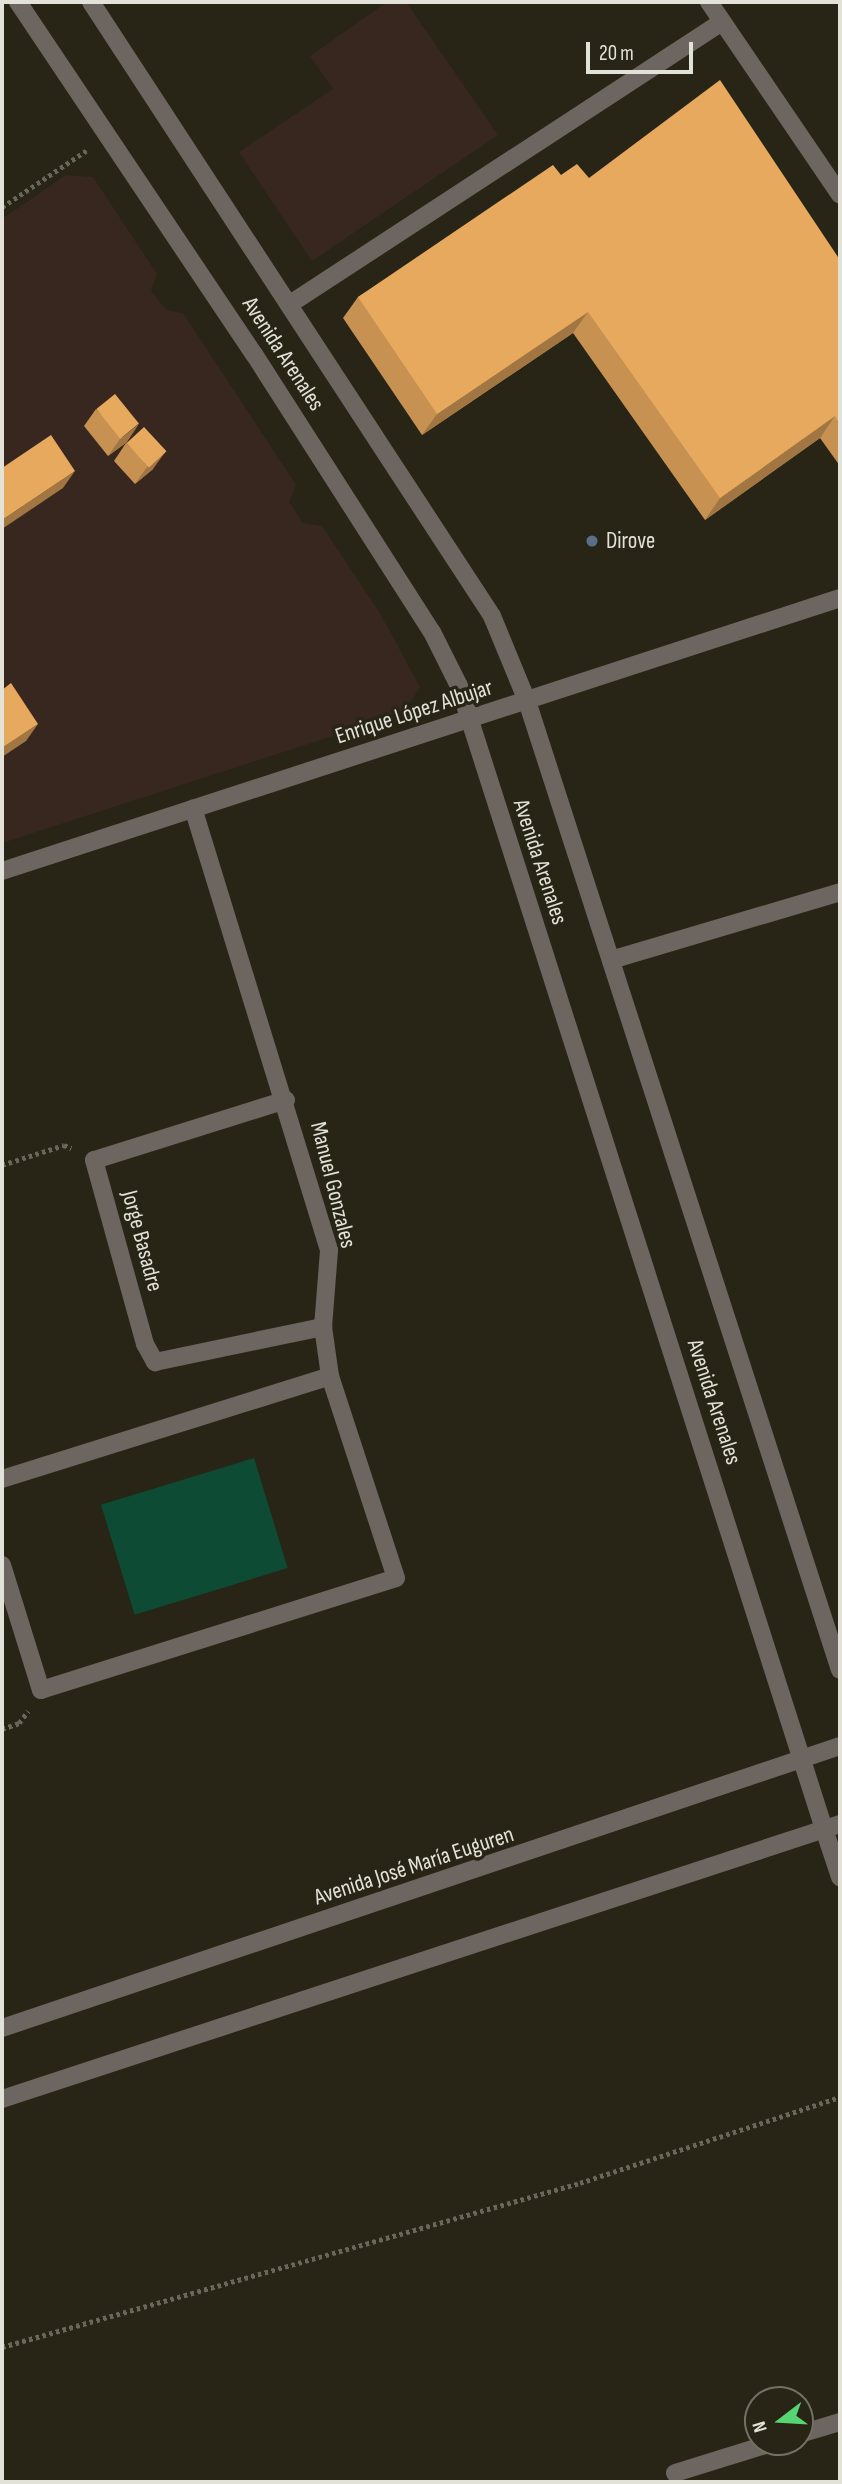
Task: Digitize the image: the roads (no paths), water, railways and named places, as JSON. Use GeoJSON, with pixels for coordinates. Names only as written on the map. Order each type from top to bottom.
{"type":"FeatureCollection","features":[{"type":"Feature","properties":{"kind":"street","name":"Avenida Arenales"},"geometry":{"type":"LineString","coordinates":[[18,2],[254,354],[432,632],[459,686],[802,1759],[832,1826],[840,1877]]}},
{"type":"Feature","properties":{"kind":"street","name":"Avenida Arenales"},"geometry":{"type":"LineString","coordinates":[[91,2],[492,616],[527,701],[840,1670]]}},
{"type":"Feature","properties":{"kind":"street"},"geometry":{"type":"LineString","coordinates":[[709,2],[840,195]]}},
{"type":"Feature","properties":{"kind":"street"},"geometry":{"type":"LineString","coordinates":[[290,304],[722,22]]}},
{"type":"Feature","properties":{"kind":"street","name":"Enrique López Albujar"},"geometry":{"type":"LineString","coordinates":[[2,871],[840,598]]}},
{"type":"Feature","properties":{"kind":"street","name":"Manuel Gonzales"},"geometry":{"type":"LineString","coordinates":[[2,1565],[41,1690],[396,1578],[330,1376],[323,1327],[329,1250],[286,1100],[193,808]]}},
{"type":"Feature","properties":{"kind":"street"},"geometry":{"type":"LineString","coordinates":[[611,960],[840,892]]}},
{"type":"Feature","properties":{"kind":"street","name":"Jorge Basadre"},"geometry":{"type":"LineString","coordinates":[[286,1100],[94,1160],[145,1343],[155,1362],[323,1327]]}},
{"type":"Feature","properties":{"kind":"street"},"geometry":{"type":"LineString","coordinates":[[2,1479],[330,1376]]}},
{"type":"Feature","properties":{"kind":"street","name":"Avenida José María Euguren"},"geometry":{"type":"LineString","coordinates":[[2,2028],[539,1851],[840,1746]]}},
{"type":"Feature","properties":{"kind":"street"},"geometry":{"type":"LineString","coordinates":[[2,2099],[832,1826]]}},
{"type":"Feature","properties":{"kind":"street"},"geometry":{"type":"LineString","coordinates":[[814,2430],[840,2422]]}},
{"type":"Feature","properties":{"kind":"street"},"geometry":{"type":"LineString","coordinates":[[675,2473],[744,2452]]}},
{"type":"Feature","properties":{"kind":"place","name":"Dirove"},"geometry":{"type":"Point","coordinates":[592,541]}}]}
